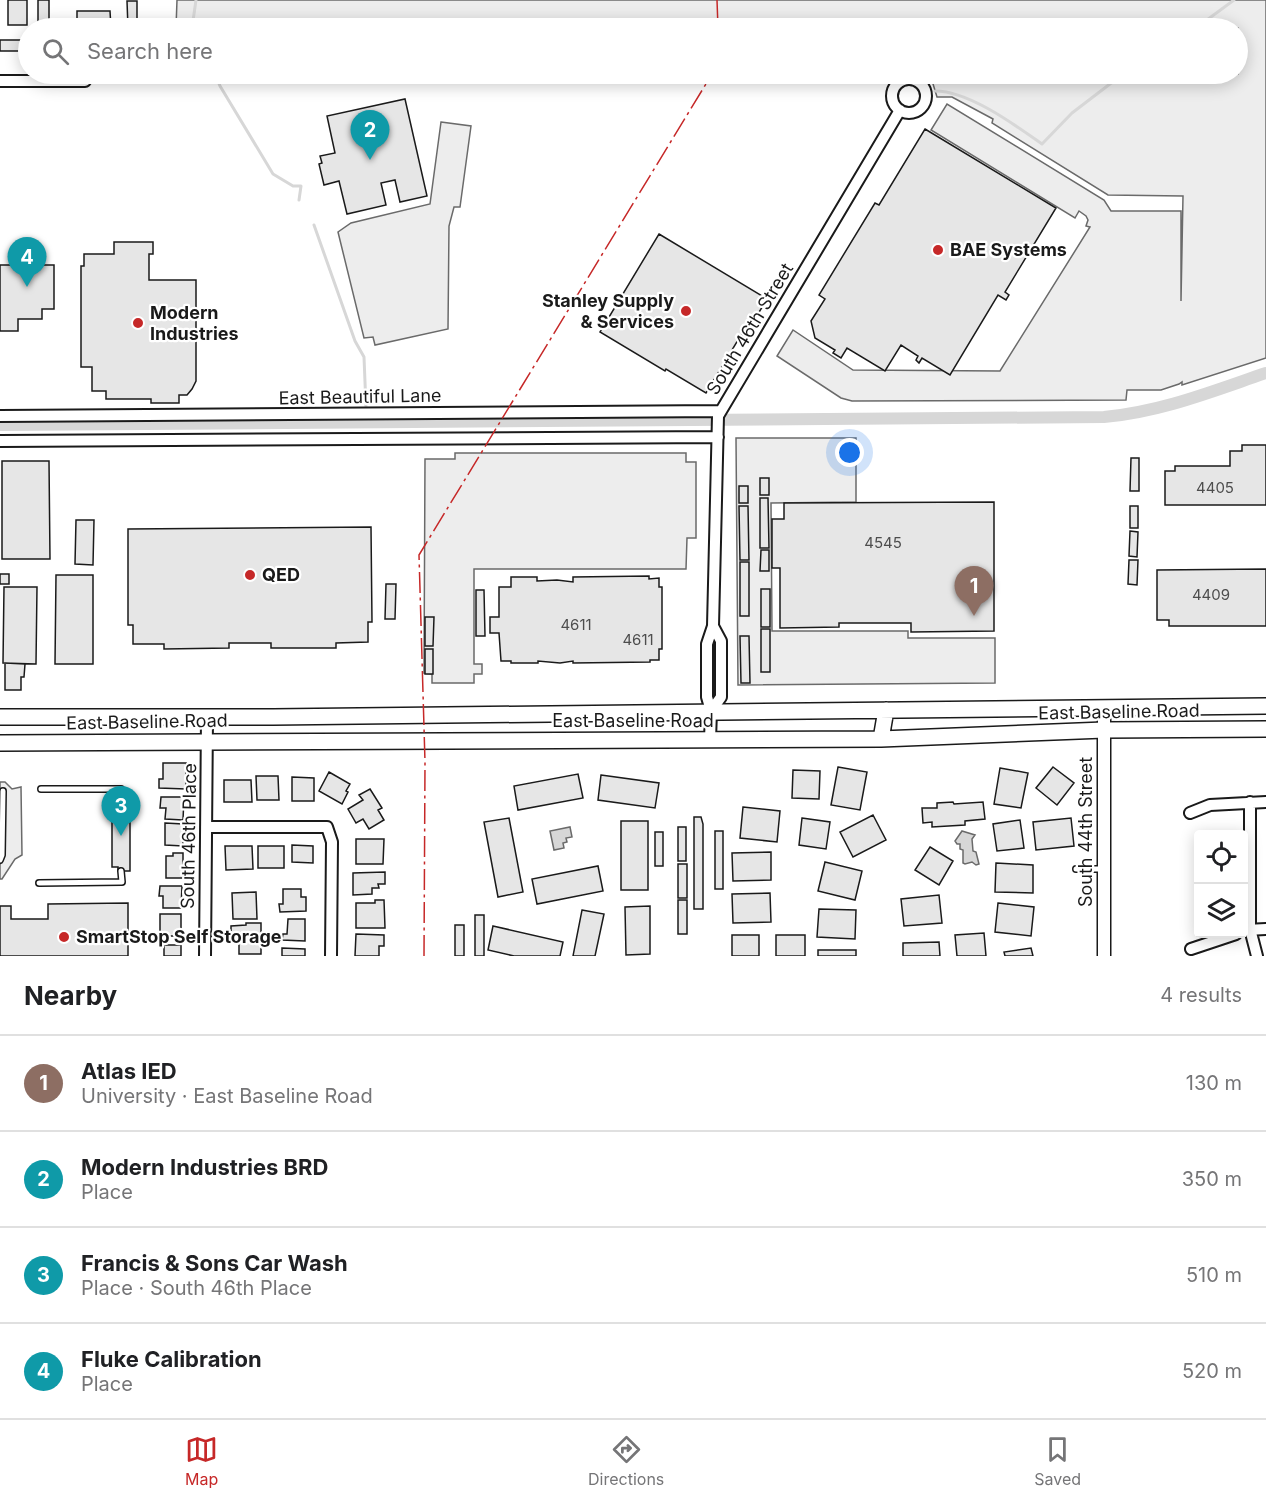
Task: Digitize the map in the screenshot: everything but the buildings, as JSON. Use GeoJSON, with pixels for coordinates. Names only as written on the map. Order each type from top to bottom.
{"type":"FeatureCollection","features":[{"type":"Feature","properties":{"kind":"main road","name":"East Baseline Road"},"geometry":{"type":"LineString","coordinates":[[0,717],[474,715],[1266,706]]}},
{"type":"Feature","properties":{"kind":"main road"},"geometry":{"type":"LineString","coordinates":[[881,739],[886,710]]}},
{"type":"Feature","properties":{"kind":"main road"},"geometry":{"type":"LineString","coordinates":[[474,715],[474,741]]}},
{"type":"Feature","properties":{"kind":"main road","name":"East Baseline Road"},"geometry":{"type":"LineString","coordinates":[[0,743],[881,739],[1104,730],[1266,729]]}},
{"type":"Feature","properties":{"kind":"street"},"geometry":{"type":"LineString","coordinates":[[0,81],[18,81]]}},
{"type":"Feature","properties":{"kind":"street","name":"South 46th Street"},"geometry":{"type":"LineString","coordinates":[[710,740],[711,711],[707,697],[707,644],[713,626],[719,423],[900,110]]}},
{"type":"Feature","properties":{"kind":"street","name":"East Beautiful Lane"},"geometry":{"type":"LineString","coordinates":[[0,416],[719,423]]}},
{"type":"Feature","properties":{"kind":"street"},"geometry":{"type":"LineString","coordinates":[[0,441],[719,423]]}},
{"type":"Feature","properties":{"kind":"street","name":"South 44th Street"},"geometry":{"type":"LineString","coordinates":[[1104,708],[1104,956]]}},
{"type":"Feature","properties":{"kind":"street","name":"South 46th Place"},"geometry":{"type":"LineString","coordinates":[[205,956],[207,717]]}},
{"type":"Feature","properties":{"kind":"street"},"geometry":{"type":"LineString","coordinates":[[1248,887],[1250,802]]}},
{"type":"Feature","properties":{"kind":"street"},"geometry":{"type":"LineString","coordinates":[[1190,813],[1210,805],[1266,802]]}},
{"type":"Feature","properties":{"kind":"street"},"geometry":{"type":"LineString","coordinates":[[206,827],[327,827],[332,842],[332,956]]}},
{"type":"Feature","properties":{"kind":"street"},"geometry":{"type":"LineString","coordinates":[[1248,930],[1266,929]]}},
{"type":"Feature","properties":{"kind":"street"},"geometry":{"type":"LineString","coordinates":[[1248,933],[1257,956]]}},
{"type":"Feature","properties":{"kind":"street"},"geometry":{"type":"LineString","coordinates":[[1191,949],[1222,938]]}},
{"type":"Feature","properties":{"kind":"lane"},"geometry":{"type":"LineString","coordinates":[[41,789],[121,789],[121,795]]}},
{"type":"Feature","properties":{"kind":"lane"},"geometry":{"type":"LineString","coordinates":[[0,860],[3,791]]}},
{"type":"Feature","properties":{"kind":"lane"},"geometry":{"type":"LineString","coordinates":[[1076,869],[1104,868]]}},
{"type":"Feature","properties":{"kind":"lane"},"geometry":{"type":"LineString","coordinates":[[39,883],[122,882],[121,871]]}},
{"type":"Feature","properties":{"kind":"shaded area"},"geometry":{"type":"Polygon","coordinates":[[[177,0],[1266,0],[1266,358],[1161,390],[1127,390],[1126,400],[852,401],[841,398],[777,356],[793,330],[853,370],[1000,371],[1090,227],[1086,226],[1088,220],[1086,216],[1079,211],[1075,218],[931,130],[947,104],[1104,200],[1111,211],[1181,211],[1181,301],[1183,196],[1108,195],[992,123],[993,119],[952,97],[937,97],[933,84],[1248,84],[1248,18],[176,18],[177,0]]]}},
{"type":"Feature","properties":{"kind":"shaded area"},"geometry":{"type":"Polygon","coordinates":[[[441,122],[471,126],[460,207],[454,207],[449,226],[448,329],[375,345],[373,337],[364,338],[338,232],[351,223],[430,204],[441,122]]]}},
{"type":"Feature","properties":{"kind":"shaded area"},"geometry":{"type":"Polygon","coordinates":[[[736,438],[856,438],[856,502],[771,503],[772,631],[908,631],[908,638],[995,638],[995,683],[738,685],[736,438]]]}},
{"type":"Feature","properties":{"kind":"shaded area"},"geometry":{"type":"Polygon","coordinates":[[[455,453],[686,453],[686,462],[696,462],[696,538],[687,538],[686,569],[474,569],[474,664],[482,664],[482,674],[474,674],[474,683],[432,683],[432,674],[424,673],[425,459],[455,459],[455,453]]]}},
{"type":"Feature","properties":{"kind":"shaded area"},"geometry":{"type":"Polygon","coordinates":[[[0,782],[5,782],[12,789],[21,787],[22,855],[15,859],[2,879],[0,879],[0,782]]]}},
{"type":"Feature","properties":{"kind":"shaded area"},"geometry":{"type":"Polygon","coordinates":[[[570,827],[572,837],[566,838],[567,842],[563,843],[564,848],[554,850],[550,831],[570,827]]]}},
{"type":"Feature","properties":{"kind":"shaded area"},"geometry":{"type":"Polygon","coordinates":[[[962,831],[975,835],[972,839],[973,851],[976,852],[979,864],[963,863],[963,850],[955,841],[962,831]]]}},
{"type":"Feature","properties":{"kind":"waterway"},"geometry":{"type":"LineString","coordinates":[[193,18],[196,0]]}},
{"type":"Feature","properties":{"kind":"waterway"},"geometry":{"type":"LineString","coordinates":[[1210,18],[1234,0]]}},
{"type":"Feature","properties":{"kind":"waterway"},"geometry":{"type":"LineString","coordinates":[[219,84],[273,174],[293,186],[301,186],[299,200]]}},
{"type":"Feature","properties":{"kind":"waterway"},"geometry":{"type":"LineString","coordinates":[[935,91],[948,92],[977,103],[1042,144],[1072,113],[1110,84]]}},
{"type":"Feature","properties":{"kind":"waterway"},"geometry":{"type":"LineString","coordinates":[[314,225],[355,341],[364,357],[366,407]]}},
{"type":"Feature","properties":{"kind":"waterway"},"geometry":{"type":"LineString","coordinates":[[0,425],[1104,417],[1166,406],[1266,373]]}},
{"type":"Feature","properties":{"kind":"power"},"geometry":{"type":"LineString","coordinates":[[717,0],[718,18]]}},
{"type":"Feature","properties":{"kind":"power"},"geometry":{"type":"LineString","coordinates":[[424,956],[425,762],[419,555],[706,84]]}},
{"type":"Feature","properties":{"kind":"place","name":"Modern Industries BRD"},"geometry":{"type":"Point","coordinates":[370,160]}},
{"type":"Feature","properties":{"kind":"place","name":"BAE Systems"},"geometry":{"type":"Point","coordinates":[938,250]}},
{"type":"Feature","properties":{"kind":"place","name":"Fluke Calibration"},"geometry":{"type":"Point","coordinates":[27,287]}},
{"type":"Feature","properties":{"kind":"place","name":"Stanley Supply & Services"},"geometry":{"type":"Point","coordinates":[686,311]}},
{"type":"Feature","properties":{"kind":"place","name":"Modern Industries"},"geometry":{"type":"Point","coordinates":[138,323]}},
{"type":"Feature","properties":{"kind":"place","name":"QED"},"geometry":{"type":"Point","coordinates":[250,575]}},
{"type":"Feature","properties":{"kind":"place","name":"Atlas IED"},"geometry":{"type":"Point","coordinates":[974,616]}},
{"type":"Feature","properties":{"kind":"place","name":"Francis & Sons Car Wash"},"geometry":{"type":"Point","coordinates":[121,836]}},
{"type":"Feature","properties":{"kind":"place","name":"SmartStop Self Storage"},"geometry":{"type":"Point","coordinates":[64,937]}}]}
